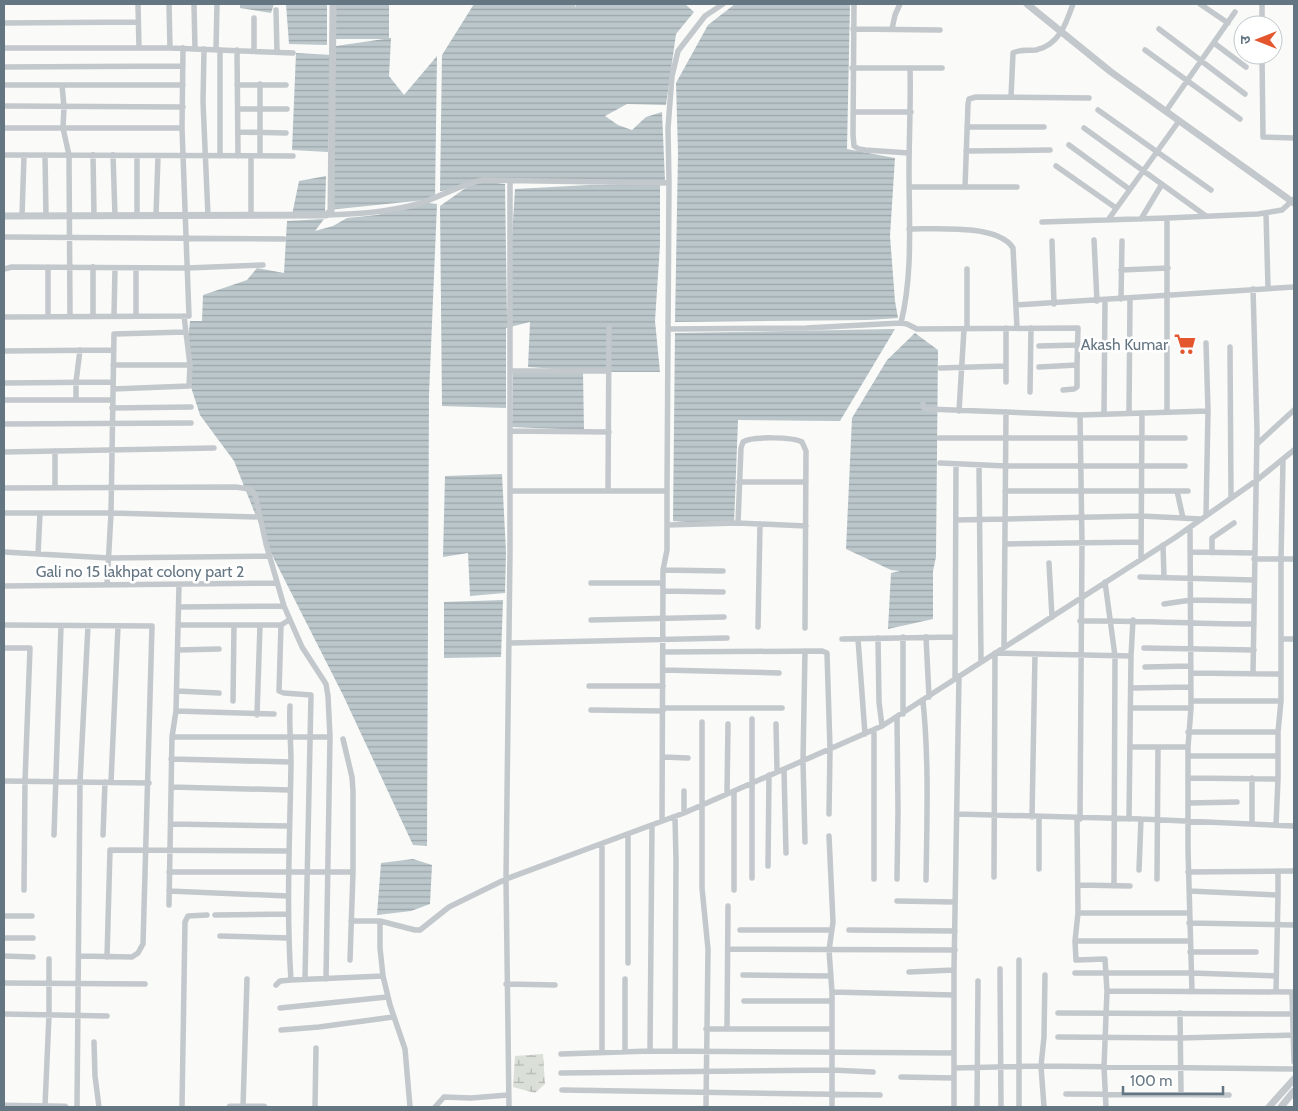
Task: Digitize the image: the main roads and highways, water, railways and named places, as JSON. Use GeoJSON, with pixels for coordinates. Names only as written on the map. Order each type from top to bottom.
{"type":"FeatureCollection","features":[{"type":"Feature","properties":{"kind":"place","name":"Akash Kumar"},"geometry":{"type":"Point","coordinates":[1185,344]}}]}
